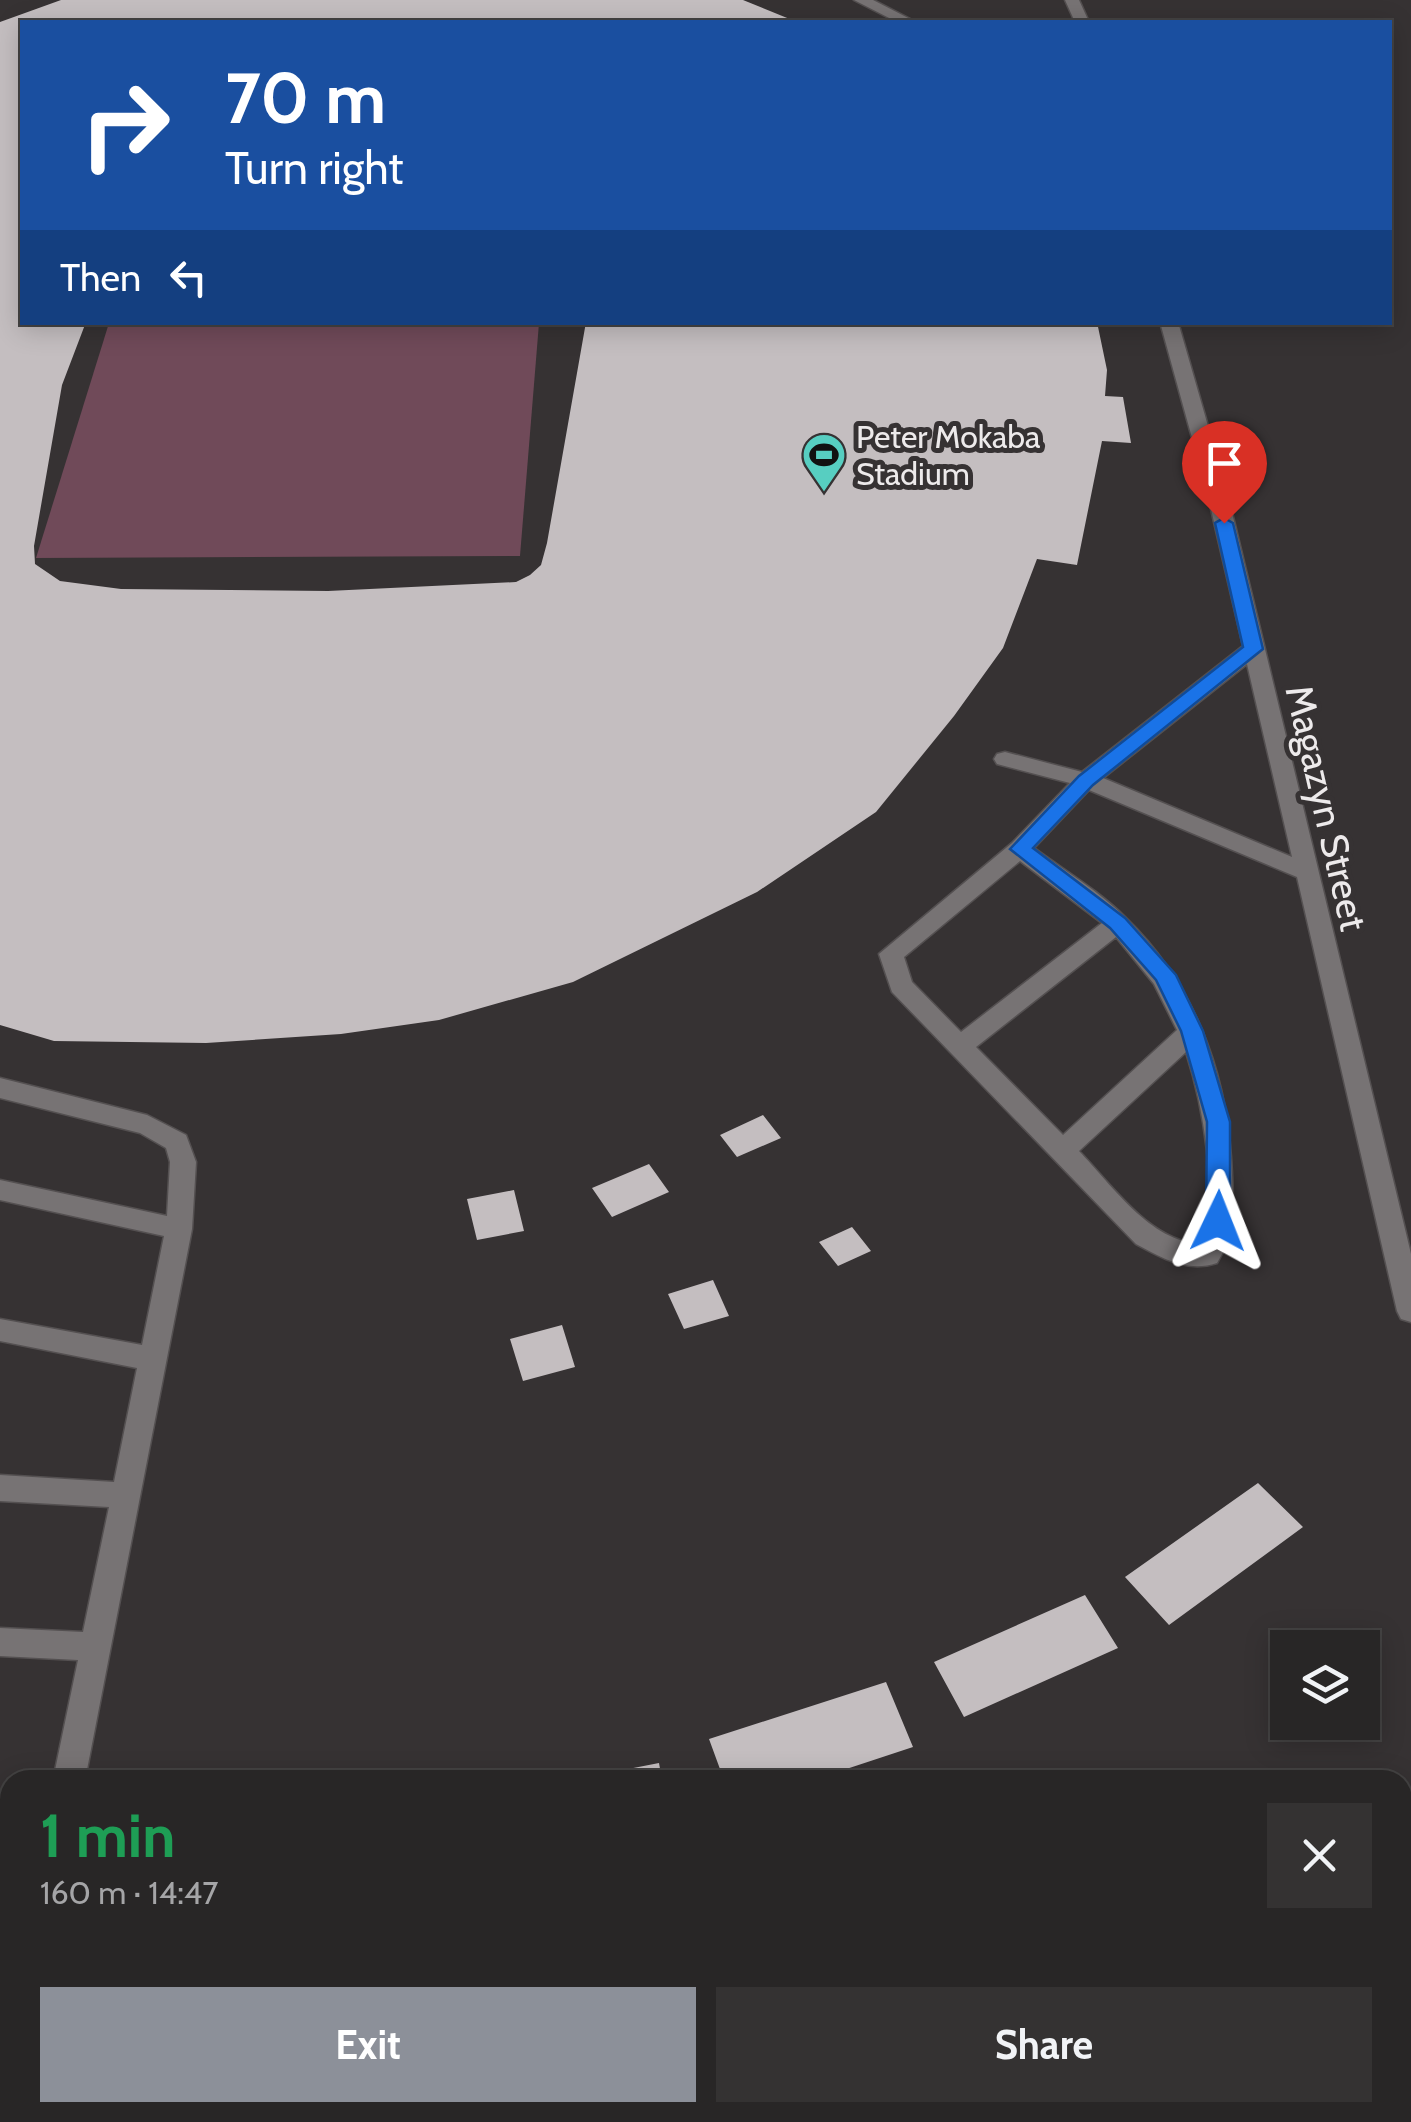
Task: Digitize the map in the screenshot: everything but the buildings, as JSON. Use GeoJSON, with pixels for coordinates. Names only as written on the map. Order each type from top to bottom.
{"type":"FeatureCollection","features":[{"type":"Feature","properties":{"kind":"street"},"geometry":{"type":"LineString","coordinates":[[861,0],[904,20]]}},
{"type":"Feature","properties":{"kind":"street","name":"Magazyn Street"},"geometry":{"type":"LineString","coordinates":[[1170,325],[1217,492],[1411,1310]]}},
{"type":"Feature","properties":{"kind":"street"},"geometry":{"type":"LineString","coordinates":[[1020,849],[1117,923],[1164,975],[1192,1031],[1218,1122],[1220,1196],[1216,1246],[1208,1255],[1177,1254],[1158,1246],[901,986],[891,954],[1020,849],[1086,780],[1253,649]]}},
{"type":"Feature","properties":{"kind":"street"},"geometry":{"type":"LineString","coordinates":[[1006,759],[1086,780],[1304,870]]}},
{"type":"Feature","properties":{"kind":"street"},"geometry":{"type":"LineString","coordinates":[[959,1047],[1117,923]]}},
{"type":"Feature","properties":{"kind":"street"},"geometry":{"type":"LineString","coordinates":[[1062,1151],[1192,1031]]}},
{"type":"Feature","properties":{"kind":"street"},"geometry":{"type":"LineString","coordinates":[[0,1088],[147,1125],[176,1142],[182,1162],[179,1228],[70,1770]]}},
{"type":"Feature","properties":{"kind":"street"},"geometry":{"type":"LineString","coordinates":[[0,1190],[179,1228]]}},
{"type":"Feature","properties":{"kind":"street"},"geometry":{"type":"LineString","coordinates":[[0,1330],[153,1359]]}},
{"type":"Feature","properties":{"kind":"street"},"geometry":{"type":"LineString","coordinates":[[0,1488],[126,1495]]}},
{"type":"Feature","properties":{"kind":"street"},"geometry":{"type":"LineString","coordinates":[[0,1642],[95,1647]]}},
{"type":"Feature","properties":{"kind":"shaded area"},"geometry":{"type":"Polygon","coordinates":[[[108,325],[539,325],[520,556],[36,558],[108,325]]]}},
{"type":"Feature","properties":{"kind":"place","name":"Peter Mokaba Stadium"},"geometry":{"type":"Point","coordinates":[824,493]}},
{"type":"Feature","properties":{"kind":"route"},"geometry":{"type":"LineString","coordinates":[[1218,1221],[1218,1122],[1192,1031],[1164,975],[1117,923],[1020,849],[1086,780],[1253,649],[1224,523]]}}]}
